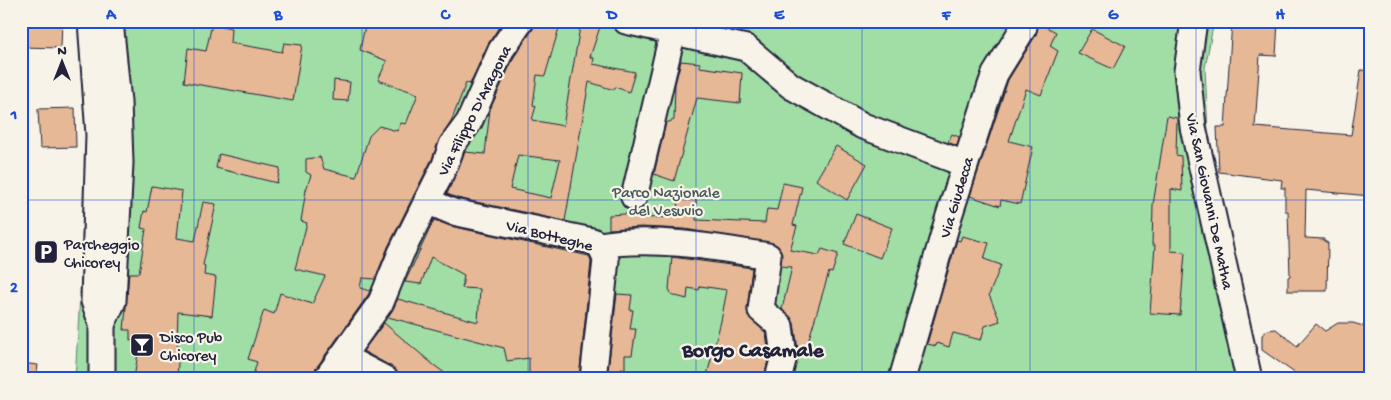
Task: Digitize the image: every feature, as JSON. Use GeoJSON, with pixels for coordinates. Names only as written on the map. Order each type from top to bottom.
{"type":"FeatureCollection","features":[{"type":"Feature","properties":{"kind":"street"},"geometry":{"type":"LineString","coordinates":[[91,21],[100,135],[94,300],[102,324],[102,379]]}},
{"type":"Feature","properties":{"kind":"street"},"geometry":{"type":"LineString","coordinates":[[102,324],[113,302],[120,163],[118,102],[110,21]]}},
{"type":"Feature","properties":{"kind":"street","name":"Via Filippo D'Aragona"},"geometry":{"type":"LineString","coordinates":[[326,379],[381,302],[401,253],[452,145],[469,122],[501,50],[522,21]]}},
{"type":"Feature","properties":{"kind":"street"},"geometry":{"type":"LineString","coordinates":[[626,21],[746,48],[791,86],[863,126],[965,164]]}},
{"type":"Feature","properties":{"kind":"street","name":"Via Giudecca"},"geometry":{"type":"LineString","coordinates":[[902,379],[965,164],[995,74],[1024,27],[1024,21]]}},
{"type":"Feature","properties":{"kind":"street","name":"Via San Giovanni De Matha"},"geometry":{"type":"LineString","coordinates":[[1194,21],[1187,71],[1194,126],[1249,379]]}},
{"type":"Feature","properties":{"kind":"street"},"geometry":{"type":"LineString","coordinates":[[634,197],[673,31]]}},
{"type":"Feature","properties":{"kind":"street","name":"Via Botteghe"},"geometry":{"type":"LineString","coordinates":[[427,201],[453,212],[599,245],[604,250],[606,260],[594,379]]}},
{"type":"Feature","properties":{"kind":"street"},"geometry":{"type":"LineString","coordinates":[[599,245],[616,242],[678,244],[768,256],[761,310],[780,326],[784,356],[778,379]]}},
{"type":"Feature","properties":{"kind":"street"},"geometry":{"type":"LineString","coordinates":[[342,357],[385,379]]}},
{"type":"Feature","properties":{"kind":"green space","name":"Parco Nazionale del Vesuvio"},"geometry":{"type":"Polygon","coordinates":[[[86,21],[1214,21],[1205,68],[1209,153],[1257,379],[75,379],[87,179],[86,21]]]}},
{"type":"Feature","properties":{"kind":"building"},"geometry":{"type":"Polygon","coordinates":[[[21,21],[62,21],[61,48],[21,47],[21,21]]]}},
{"type":"Feature","properties":{"kind":"building"},"geometry":{"type":"Polygon","coordinates":[[[366,21],[503,21],[488,44],[470,84],[466,83],[451,122],[439,140],[432,159],[388,247],[375,279],[362,278],[360,288],[370,291],[368,295],[314,371],[312,379],[252,379],[257,362],[248,359],[264,310],[274,314],[280,293],[312,304],[325,276],[295,269],[307,223],[301,221],[306,190],[311,175],[306,172],[306,159],[320,157],[324,169],[356,177],[369,136],[379,126],[397,131],[401,123],[406,124],[418,94],[378,80],[387,61],[360,50],[366,21]]]}},
{"type":"Feature","properties":{"kind":"building"},"geometry":{"type":"Polygon","coordinates":[[[535,21],[561,21],[545,76],[537,75],[533,105],[536,106],[532,120],[563,126],[581,21],[602,21],[590,57],[594,58],[593,64],[635,72],[629,92],[615,87],[614,90],[589,82],[565,221],[457,198],[447,194],[465,152],[485,154],[490,109],[514,57],[533,29],[535,21]],[[518,155],[510,189],[551,198],[560,160],[518,155]]]}},
{"type":"Feature","properties":{"kind":"building"},"geometry":{"type":"Polygon","coordinates":[[[1232,21],[1278,21],[1276,56],[1260,55],[1255,127],[1351,135],[1361,70],[1370,71],[1370,196],[1306,190],[1305,238],[1324,239],[1328,243],[1327,291],[1288,291],[1288,277],[1290,276],[1288,211],[1285,211],[1285,188],[1281,188],[1282,180],[1219,172],[1217,127],[1225,127],[1232,21]]]}},
{"type":"Feature","properties":{"kind":"building"},"geometry":{"type":"Polygon","coordinates":[[[1038,23],[1056,32],[1050,46],[1058,51],[1041,95],[1026,89],[1009,141],[1033,147],[1020,204],[1001,200],[1000,206],[970,196],[1008,80],[1036,35],[1038,23]]]}},
{"type":"Feature","properties":{"kind":"building"},"geometry":{"type":"Polygon","coordinates":[[[212,24],[231,28],[230,43],[282,52],[284,43],[302,45],[293,101],[184,82],[188,48],[206,51],[212,24]]]}},
{"type":"Feature","properties":{"kind":"building"},"geometry":{"type":"Polygon","coordinates":[[[1092,29],[1125,46],[1113,69],[1078,53],[1092,29]]]}},
{"type":"Feature","properties":{"kind":"building"},"geometry":{"type":"Polygon","coordinates":[[[681,61],[700,63],[700,67],[742,73],[740,103],[697,98],[674,181],[654,174],[666,123],[674,120],[675,84],[681,61]]]}},
{"type":"Feature","properties":{"kind":"building"},"geometry":{"type":"Polygon","coordinates":[[[334,80],[350,82],[348,101],[333,100],[334,80]]]}},
{"type":"Feature","properties":{"kind":"building"},"geometry":{"type":"Polygon","coordinates":[[[75,108],[76,147],[40,148],[38,109],[75,108]]]}},
{"type":"Feature","properties":{"kind":"building"},"geometry":{"type":"Polygon","coordinates":[[[1167,116],[1177,118],[1176,155],[1181,156],[1182,191],[1171,189],[1171,251],[1185,252],[1180,315],[1150,313],[1155,245],[1152,245],[1153,205],[1167,116]]]}},
{"type":"Feature","properties":{"kind":"building"},"geometry":{"type":"Polygon","coordinates":[[[952,134],[959,137],[957,146],[948,142],[952,134]]]}},
{"type":"Feature","properties":{"kind":"building"},"geometry":{"type":"Polygon","coordinates":[[[836,146],[867,164],[847,200],[816,180],[836,146]]]}},
{"type":"Feature","properties":{"kind":"building"},"geometry":{"type":"Polygon","coordinates":[[[219,154],[280,168],[277,183],[216,168],[219,154]]]}},
{"type":"Feature","properties":{"kind":"building"},"geometry":{"type":"Polygon","coordinates":[[[783,183],[802,187],[793,225],[797,226],[790,250],[819,255],[822,249],[838,254],[832,273],[829,272],[805,352],[798,349],[794,323],[782,309],[792,267],[781,266],[781,251],[777,245],[685,229],[641,227],[609,229],[609,215],[640,213],[640,218],[676,217],[679,194],[696,194],[696,220],[765,223],[767,209],[777,210],[783,183]]]}},
{"type":"Feature","properties":{"kind":"building"},"geometry":{"type":"Polygon","coordinates":[[[152,186],[182,191],[177,238],[195,241],[203,202],[216,204],[203,265],[205,266],[204,275],[216,277],[212,316],[178,312],[177,379],[134,379],[140,340],[130,340],[130,330],[124,330],[129,273],[139,273],[146,229],[141,228],[144,211],[147,212],[152,186]]]}},
{"type":"Feature","properties":{"kind":"building"},"geometry":{"type":"Polygon","coordinates":[[[856,214],[892,228],[880,258],[844,244],[856,214]]]}},
{"type":"Feature","properties":{"kind":"building"},"geometry":{"type":"Polygon","coordinates":[[[434,220],[450,226],[589,256],[591,262],[579,379],[529,379],[529,358],[507,361],[504,348],[388,317],[398,299],[478,322],[480,289],[462,288],[464,275],[431,257],[421,284],[405,282],[434,220]]]}},
{"type":"Feature","properties":{"kind":"building"},"geometry":{"type":"Polygon","coordinates":[[[962,236],[989,243],[984,259],[1001,265],[989,295],[1000,321],[985,326],[981,340],[953,333],[949,347],[937,343],[936,346],[927,344],[957,240],[960,241],[962,236]]]}},
{"type":"Feature","properties":{"kind":"building"},"geometry":{"type":"Polygon","coordinates":[[[672,257],[752,268],[747,309],[748,316],[766,333],[769,355],[764,379],[706,379],[727,290],[700,286],[699,290],[688,288],[687,299],[672,295],[669,289],[672,257]]]}},
{"type":"Feature","properties":{"kind":"building"},"geometry":{"type":"Polygon","coordinates":[[[617,294],[632,295],[630,310],[633,310],[630,329],[636,329],[632,355],[625,355],[625,369],[621,368],[622,379],[607,379],[617,294]]]}},
{"type":"Feature","properties":{"kind":"building"},"geometry":{"type":"Polygon","coordinates":[[[384,323],[453,379],[399,379],[397,372],[392,367],[363,351],[384,323]]]}},
{"type":"Feature","properties":{"kind":"building"},"geometry":{"type":"Polygon","coordinates":[[[1338,323],[1353,323],[1370,328],[1370,379],[1303,379],[1262,350],[1262,335],[1268,330],[1276,329],[1297,346],[1316,324],[1325,331],[1338,323]]]}},
{"type":"Feature","properties":{"kind":"building"},"geometry":{"type":"Polygon","coordinates":[[[21,363],[38,365],[36,379],[21,379],[21,363]]]}},
{"type":"Feature","properties":{"kind":"place","name":"Parcheggio Chicorey"},"geometry":{"type":"Point","coordinates":[46,252]}},
{"type":"Feature","properties":{"kind":"place","name":"Disco Pub Chicorey"},"geometry":{"type":"Point","coordinates":[142,345]}},
{"type":"Feature","properties":{"kind":"district","name":"Borgo Casamale"},"geometry":{"type":"Point","coordinates":[753,349]}}]}
